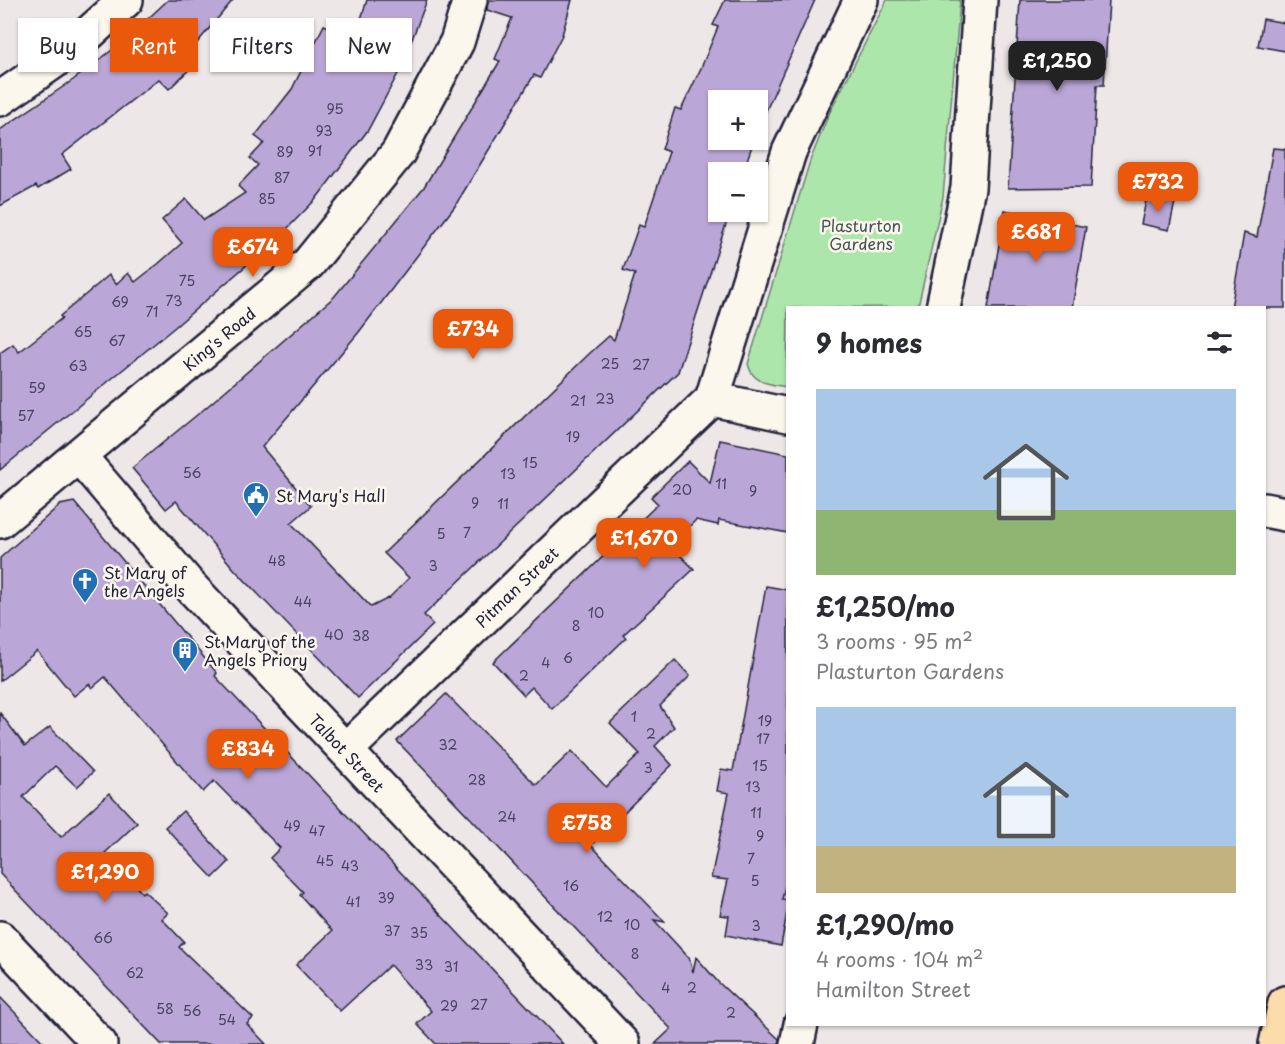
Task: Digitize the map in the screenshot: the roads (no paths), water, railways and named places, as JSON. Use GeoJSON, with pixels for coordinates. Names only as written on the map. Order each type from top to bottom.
{"type":"FeatureCollection","features":[{"type":"Feature","properties":{"kind":"main road"},"geometry":{"type":"LineString","coordinates":[[1276,1044],[1285,1003]]}},
{"type":"Feature","properties":{"kind":"street"},"geometry":{"type":"LineString","coordinates":[[0,99],[69,51],[126,0]]}},
{"type":"Feature","properties":{"kind":"street","name":"King's Road"},"geometry":{"type":"LineString","coordinates":[[0,521],[309,264],[398,153],[458,42],[470,0]]}},
{"type":"Feature","properties":{"kind":"street"},"geometry":{"type":"LineString","coordinates":[[786,415],[712,399],[789,152],[861,0]]}},
{"type":"Feature","properties":{"kind":"street"},"geometry":{"type":"LineString","coordinates":[[943,306],[968,188],[980,0]]}},
{"type":"Feature","properties":{"kind":"street","name":"Pitman Street"},"geometry":{"type":"LineString","coordinates":[[346,750],[712,399]]}},
{"type":"Feature","properties":{"kind":"street","name":"Talbot Street"},"geometry":{"type":"LineString","coordinates":[[79,456],[190,586],[623,1044]]}},
{"type":"Feature","properties":{"kind":"street"},"geometry":{"type":"LineString","coordinates":[[1266,510],[1285,514]]}},
{"type":"Feature","properties":{"kind":"street"},"geometry":{"type":"LineString","coordinates":[[0,938],[100,1044]]}},
{"type":"Feature","properties":{"kind":"street"},"geometry":{"type":"LineString","coordinates":[[796,1044],[800,1026]]}},
{"type":"Feature","properties":{"kind":"place","name":"St Mary's Hall"},"geometry":{"type":"Point","coordinates":[256,518]}},
{"type":"Feature","properties":{"kind":"place","name":"St Mary of the Angels"},"geometry":{"type":"Point","coordinates":[85,604]}},
{"type":"Feature","properties":{"kind":"place","name":"St Mary of the Angels Priory"},"geometry":{"type":"Point","coordinates":[185,673]}},
{"type":"Feature","properties":{"kind":"park label","name":"Plasturton Gardens"},"geometry":{"type":"Point","coordinates":[861,234]}}]}
